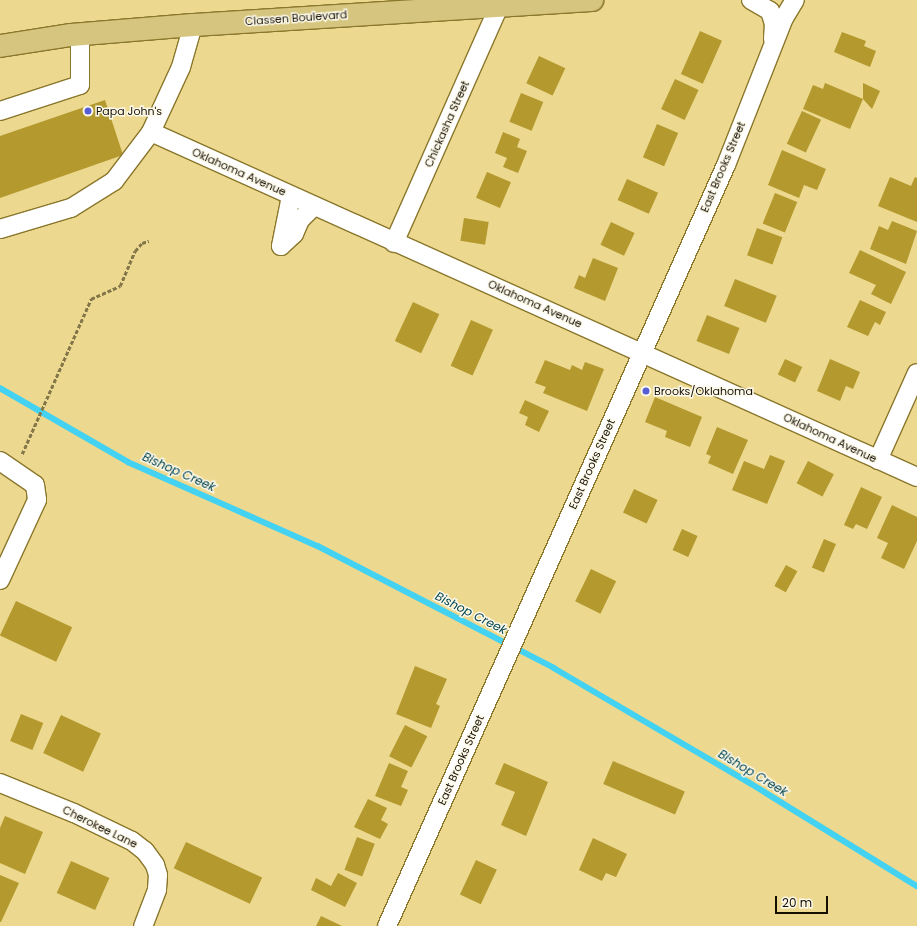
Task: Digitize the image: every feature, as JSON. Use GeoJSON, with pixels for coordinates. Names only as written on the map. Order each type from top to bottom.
{"type":"FeatureCollection","features":[{"type":"Feature","properties":{"kind":"main road","name":"Classen Boulevard"},"geometry":{"type":"LineString","coordinates":[[0,46],[80,35],[193,25],[592,0]]}},
{"type":"Feature","properties":{"kind":"street"},"geometry":{"type":"LineString","coordinates":[[751,0],[771,13],[774,24],[772,48]]}},
{"type":"Feature","properties":{"kind":"street","name":"East Brooks Street"},"geometry":{"type":"LineString","coordinates":[[387,926],[726,165],[772,48],[795,0]]}},
{"type":"Feature","properties":{"kind":"street","name":"Chickasha Street"},"geometry":{"type":"LineString","coordinates":[[394,243],[500,6]]}},
{"type":"Feature","properties":{"kind":"street"},"geometry":{"type":"LineString","coordinates":[[0,229],[71,208],[114,181],[152,132],[181,67],[193,25]]}},
{"type":"Feature","properties":{"kind":"street"},"geometry":{"type":"LineString","coordinates":[[0,111],[80,85],[80,35]]}},
{"type":"Feature","properties":{"kind":"street","name":"Oklahoma Avenue"},"geometry":{"type":"LineString","coordinates":[[152,132],[394,243],[642,352],[917,477]]}},
{"type":"Feature","properties":{"kind":"street"},"geometry":{"type":"LineString","coordinates":[[291,196],[281,246],[294,234],[300,220],[314,206]]}},
{"type":"Feature","properties":{"kind":"street"},"geometry":{"type":"LineString","coordinates":[[878,460],[917,373]]}},
{"type":"Feature","properties":{"kind":"street"},"geometry":{"type":"LineString","coordinates":[[0,461],[35,485],[37,500],[0,580]]}},
{"type":"Feature","properties":{"kind":"street","name":"Cherokee Lane"},"geometry":{"type":"LineString","coordinates":[[0,783],[74,813],[132,841],[145,851],[155,865],[158,875],[157,890],[143,926]]}},
{"type":"Feature","properties":{"kind":"path"},"geometry":{"type":"LineString","coordinates":[[21,455],[89,303],[94,297],[120,286],[136,251],[142,243],[149,241]]}},
{"type":"Feature","properties":{"kind":"building"},"geometry":{"type":"Polygon","coordinates":[[[700,31],[722,41],[703,84],[681,74],[700,31]]]}},
{"type":"Feature","properties":{"kind":"building"},"geometry":{"type":"Polygon","coordinates":[[[842,32],[866,41],[864,46],[876,51],[870,67],[834,52],[842,32]]]}},
{"type":"Feature","properties":{"kind":"building"},"geometry":{"type":"Polygon","coordinates":[[[539,56],[565,68],[553,95],[526,83],[539,56]]]}},
{"type":"Feature","properties":{"kind":"building"},"geometry":{"type":"Polygon","coordinates":[[[675,79],[699,90],[685,120],[661,109],[675,79]]]}},
{"type":"Feature","properties":{"kind":"building"},"geometry":{"type":"Polygon","coordinates":[[[825,83],[863,99],[850,129],[803,109],[813,85],[823,89],[825,83]]]}},
{"type":"Feature","properties":{"kind":"building"},"geometry":{"type":"Polygon","coordinates":[[[863,83],[880,91],[872,109],[863,99],[863,83]]]}},
{"type":"Feature","properties":{"kind":"building"},"geometry":{"type":"Polygon","coordinates":[[[521,93],[543,102],[532,131],[509,122],[521,93]]]}},
{"type":"Feature","properties":{"kind":"building"},"geometry":{"type":"Polygon","coordinates":[[[105,100],[123,155],[0,198],[0,136],[105,100]]]}},
{"type":"Feature","properties":{"kind":"building"},"geometry":{"type":"Polygon","coordinates":[[[802,111],[821,120],[806,153],[787,144],[802,111]]]}},
{"type":"Feature","properties":{"kind":"building"},"geometry":{"type":"Polygon","coordinates":[[[657,124],[678,133],[664,166],[643,157],[657,124]]]}},
{"type":"Feature","properties":{"kind":"building"},"geometry":{"type":"Polygon","coordinates":[[[503,132],[520,139],[517,147],[527,151],[518,173],[503,167],[507,158],[495,153],[503,132]]]}},
{"type":"Feature","properties":{"kind":"building"},"geometry":{"type":"Polygon","coordinates":[[[782,150],[826,169],[817,190],[804,185],[799,198],[768,185],[782,150]]]}},
{"type":"Feature","properties":{"kind":"building"},"geometry":{"type":"Polygon","coordinates":[[[487,172],[511,182],[500,208],[476,198],[487,172]]]}},
{"type":"Feature","properties":{"kind":"building"},"geometry":{"type":"Polygon","coordinates":[[[890,177],[911,186],[915,177],[917,178],[917,222],[878,206],[890,177]]]}},
{"type":"Feature","properties":{"kind":"building"},"geometry":{"type":"Polygon","coordinates":[[[627,179],[658,193],[649,214],[618,200],[627,179]]]}},
{"type":"Feature","properties":{"kind":"building"},"geometry":{"type":"Polygon","coordinates":[[[775,193],[797,202],[785,233],[763,224],[775,193]]]}},
{"type":"Feature","properties":{"kind":"building"},"geometry":{"type":"Polygon","coordinates":[[[464,218],[489,222],[485,245],[460,241],[464,218]]]}},
{"type":"Feature","properties":{"kind":"building"},"geometry":{"type":"Polygon","coordinates":[[[892,221],[917,231],[906,264],[870,249],[879,226],[888,230],[892,221]]]}},
{"type":"Feature","properties":{"kind":"building"},"geometry":{"type":"Polygon","coordinates":[[[611,222],[635,233],[624,256],[600,245],[611,222]]]}},
{"type":"Feature","properties":{"kind":"building"},"geometry":{"type":"Polygon","coordinates":[[[757,228],[782,237],[772,264],[747,255],[757,228]]]}},
{"type":"Feature","properties":{"kind":"building"},"geometry":{"type":"Polygon","coordinates":[[[860,250],[906,272],[891,304],[871,294],[876,285],[849,273],[860,250]]]}},
{"type":"Feature","properties":{"kind":"building"},"geometry":{"type":"Polygon","coordinates":[[[593,258],[618,268],[605,301],[574,288],[579,275],[585,278],[593,258]]]}},
{"type":"Feature","properties":{"kind":"building"},"geometry":{"type":"Polygon","coordinates":[[[735,279],[777,296],[766,323],[724,306],[735,279]]]}},
{"type":"Feature","properties":{"kind":"building"},"geometry":{"type":"Polygon","coordinates":[[[860,300],[886,312],[880,325],[875,322],[868,336],[847,327],[860,300]]]}},
{"type":"Feature","properties":{"kind":"building"},"geometry":{"type":"Polygon","coordinates":[[[413,302],[439,314],[421,353],[395,341],[413,302]]]}},
{"type":"Feature","properties":{"kind":"building"},"geometry":{"type":"Polygon","coordinates":[[[707,315],[739,328],[729,354],[697,341],[707,315]]]}},
{"type":"Feature","properties":{"kind":"building"},"geometry":{"type":"Polygon","coordinates":[[[471,320],[493,330],[473,375],[451,366],[471,320]]]}},
{"type":"Feature","properties":{"kind":"building"},"geometry":{"type":"Polygon","coordinates":[[[785,359],[802,367],[795,382],[778,374],[785,359]]]}},
{"type":"Feature","properties":{"kind":"building"},"geometry":{"type":"Polygon","coordinates":[[[830,359],[860,372],[853,389],[846,386],[840,401],[817,391],[830,359]]]}},
{"type":"Feature","properties":{"kind":"building"},"geometry":{"type":"Polygon","coordinates":[[[545,360],[570,370],[572,365],[582,370],[585,362],[604,369],[587,411],[543,393],[546,387],[535,383],[545,360]]]}},
{"type":"Feature","properties":{"kind":"building"},"geometry":{"type":"Polygon","coordinates":[[[655,397],[702,417],[690,447],[665,437],[667,431],[645,422],[655,397]]]}},
{"type":"Feature","properties":{"kind":"building"},"geometry":{"type":"Polygon","coordinates":[[[525,400],[549,411],[539,432],[525,425],[528,417],[519,413],[525,400]]]}},
{"type":"Feature","properties":{"kind":"building"},"geometry":{"type":"Polygon","coordinates":[[[717,427],[748,440],[733,474],[708,463],[711,456],[706,454],[717,427]]]}},
{"type":"Feature","properties":{"kind":"building"},"geometry":{"type":"Polygon","coordinates":[[[770,455],[785,461],[767,504],[732,490],[744,461],[764,469],[770,455]]]}},
{"type":"Feature","properties":{"kind":"building"},"geometry":{"type":"Polygon","coordinates":[[[808,461],[834,474],[822,496],[797,483],[808,461]]]}},
{"type":"Feature","properties":{"kind":"building"},"geometry":{"type":"Polygon","coordinates":[[[861,487],[882,497],[867,529],[856,524],[853,529],[844,525],[861,487]]]}},
{"type":"Feature","properties":{"kind":"building"},"geometry":{"type":"Polygon","coordinates":[[[634,489],[658,500],[647,524],[623,513],[634,489]]]}},
{"type":"Feature","properties":{"kind":"building"},"geometry":{"type":"Polygon","coordinates":[[[892,505],[917,517],[917,541],[904,569],[881,558],[888,543],[877,538],[892,505]]]}},
{"type":"Feature","properties":{"kind":"building"},"geometry":{"type":"Polygon","coordinates":[[[682,529],[698,536],[688,557],[673,550],[682,529]]]}},
{"type":"Feature","properties":{"kind":"building"},"geometry":{"type":"Polygon","coordinates":[[[824,539],[836,544],[824,573],[812,568],[824,539]]]}},
{"type":"Feature","properties":{"kind":"building"},"geometry":{"type":"Polygon","coordinates":[[[786,565],[797,571],[786,592],[774,586],[786,565]]]}},
{"type":"Feature","properties":{"kind":"building"},"geometry":{"type":"Polygon","coordinates":[[[591,569],[616,581],[600,614],[575,601],[591,569]]]}},
{"type":"Feature","properties":{"kind":"building"},"geometry":{"type":"Polygon","coordinates":[[[16,601],[72,627],[56,662],[0,635],[16,601]]]}},
{"type":"Feature","properties":{"kind":"building"},"geometry":{"type":"Polygon","coordinates":[[[415,666],[447,679],[436,704],[440,706],[431,728],[396,714],[415,666]]]}},
{"type":"Feature","properties":{"kind":"building"},"geometry":{"type":"Polygon","coordinates":[[[21,714],[43,723],[32,750],[10,741],[21,714]]]}},
{"type":"Feature","properties":{"kind":"building"},"geometry":{"type":"Polygon","coordinates":[[[61,715],[101,734],[83,772],[43,753],[61,715]]]}},
{"type":"Feature","properties":{"kind":"building"},"geometry":{"type":"Polygon","coordinates":[[[405,725],[427,736],[411,768],[389,756],[405,725]]]}},
{"type":"Feature","properties":{"kind":"building"},"geometry":{"type":"Polygon","coordinates":[[[613,761],[685,791],[675,814],[603,784],[613,761]]]}},
{"type":"Feature","properties":{"kind":"building"},"geometry":{"type":"Polygon","coordinates":[[[389,763],[408,771],[401,787],[408,790],[401,806],[375,796],[389,763]]]}},
{"type":"Feature","properties":{"kind":"building"},"geometry":{"type":"Polygon","coordinates":[[[504,763],[548,782],[526,836],[501,825],[515,792],[495,784],[504,763]]]}},
{"type":"Feature","properties":{"kind":"building"},"geometry":{"type":"Polygon","coordinates":[[[368,799],[387,808],[381,820],[388,824],[380,839],[354,827],[368,799]]]}},
{"type":"Feature","properties":{"kind":"building"},"geometry":{"type":"Polygon","coordinates":[[[5,816],[43,832],[25,874],[0,863],[0,828],[5,816]]]}},
{"type":"Feature","properties":{"kind":"building"},"geometry":{"type":"Polygon","coordinates":[[[357,837],[375,844],[362,876],[344,870],[357,837]]]}},
{"type":"Feature","properties":{"kind":"building"},"geometry":{"type":"Polygon","coordinates":[[[593,838],[627,854],[616,877],[606,873],[602,881],[579,870],[593,838]]]}},
{"type":"Feature","properties":{"kind":"building"},"geometry":{"type":"Polygon","coordinates":[[[186,842],[262,877],[250,904],[174,868],[186,842]]]}},
{"type":"Feature","properties":{"kind":"building"},"geometry":{"type":"Polygon","coordinates":[[[476,860],[497,870],[481,904],[460,894],[476,860]]]}},
{"type":"Feature","properties":{"kind":"building"},"geometry":{"type":"Polygon","coordinates":[[[71,861],[109,878],[95,910],[57,893],[71,861]]]}},
{"type":"Feature","properties":{"kind":"building"},"geometry":{"type":"Polygon","coordinates":[[[338,873],[357,883],[345,907],[311,890],[316,878],[331,886],[338,873]]]}},
{"type":"Feature","properties":{"kind":"building"},"geometry":{"type":"Polygon","coordinates":[[[0,875],[19,883],[1,922],[0,922],[0,875]]]}},
{"type":"Feature","properties":{"kind":"building"},"geometry":{"type":"Polygon","coordinates":[[[321,916],[342,926],[316,926],[321,916]]]}},
{"type":"Feature","properties":{"kind":"waterway","name":"Bishop Creek"},"geometry":{"type":"LineString","coordinates":[[0,388],[128,462],[318,546],[554,668],[750,783],[917,886]]}},
{"type":"Feature","properties":{"kind":"place","name":"Papa John's"},"geometry":{"type":"Point","coordinates":[88,111]}},
{"type":"Feature","properties":{"kind":"place","name":"Brooks/Oklahoma"},"geometry":{"type":"Point","coordinates":[646,391]}}]}
